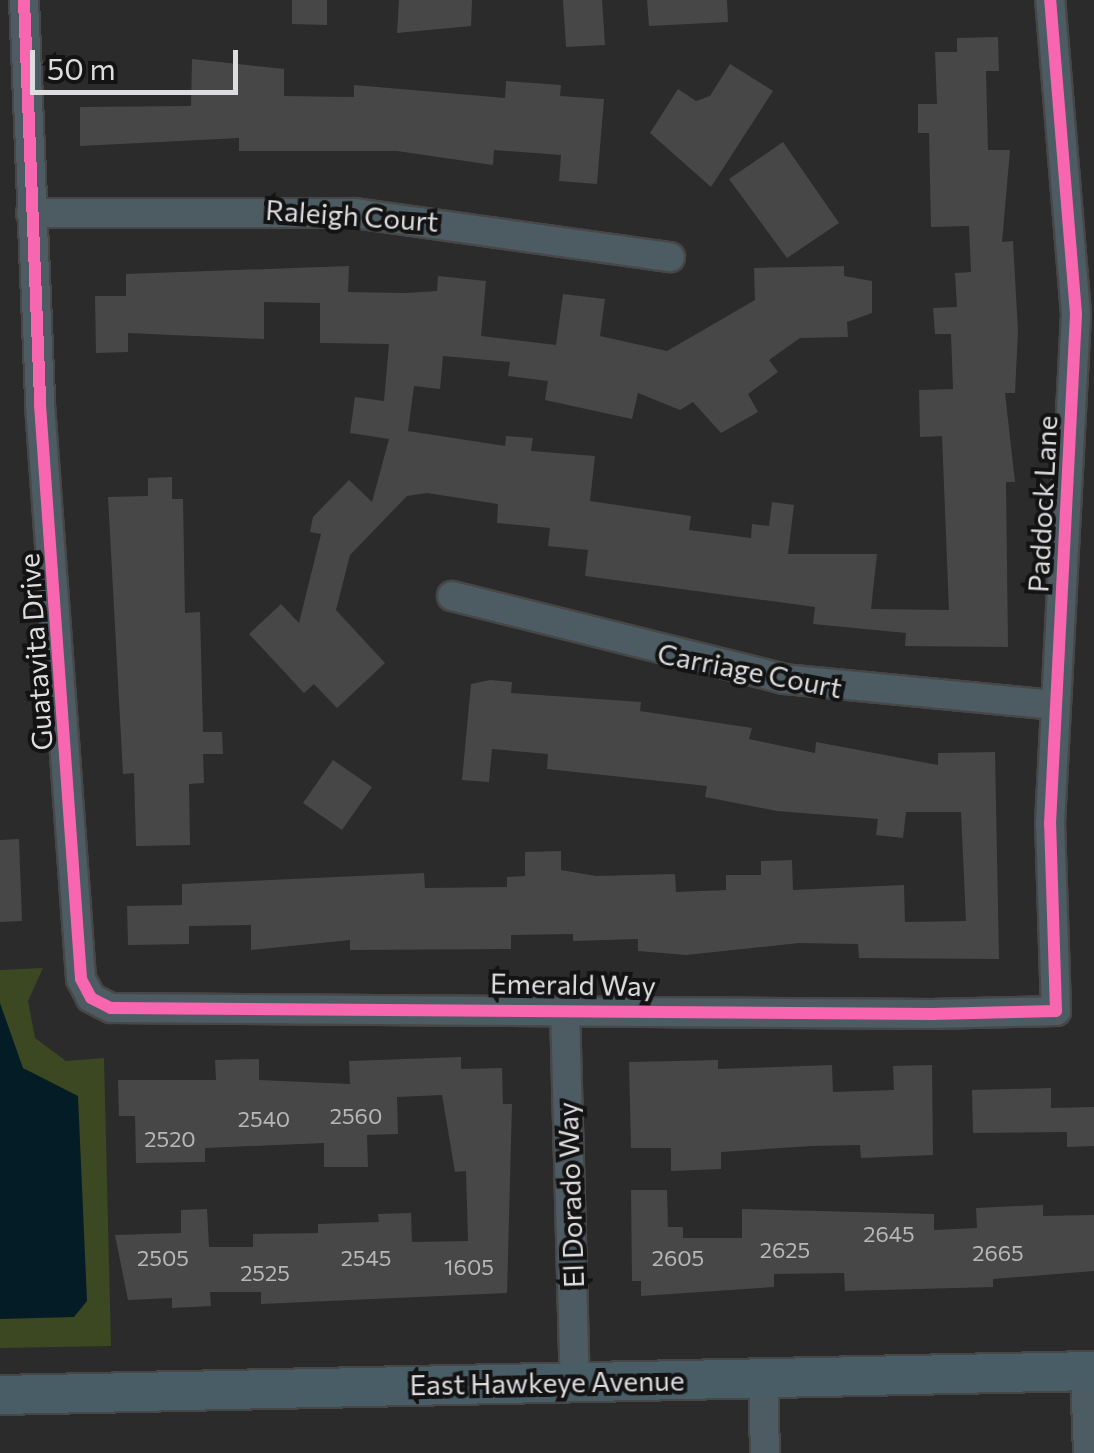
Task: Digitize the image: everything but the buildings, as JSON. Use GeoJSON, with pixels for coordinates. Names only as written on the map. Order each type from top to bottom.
{"type":"FeatureCollection","features":[{"type":"Feature","properties":{"kind":"street","name":"Guatavita Drive"},"geometry":{"type":"LineString","coordinates":[[24,0],[31,213],[82,979],[90,998]]}},
{"type":"Feature","properties":{"kind":"street","name":"Paddock Lane"},"geometry":{"type":"LineString","coordinates":[[1050,0],[1076,314],[1056,705],[1056,1011]]}},
{"type":"Feature","properties":{"kind":"street","name":"Raleigh Court"},"geometry":{"type":"LineString","coordinates":[[31,213],[328,211],[670,257]]}},
{"type":"Feature","properties":{"kind":"street","name":"Carriage Court"},"geometry":{"type":"LineString","coordinates":[[452,596],[800,682],[1056,705]]}},
{"type":"Feature","properties":{"kind":"street","name":"Emerald Way"},"geometry":{"type":"LineString","coordinates":[[90,998],[111,1008],[1056,1011]]}},
{"type":"Feature","properties":{"kind":"street","name":"El Dorado Way"},"geometry":{"type":"LineString","coordinates":[[566,1009],[575,1382]]}},
{"type":"Feature","properties":{"kind":"street","name":"East Hawkeye Avenue"},"geometry":{"type":"LineString","coordinates":[[0,1395],[1090,1371]]}},
{"type":"Feature","properties":{"kind":"street"},"geometry":{"type":"LineString","coordinates":[[1088,1453],[1090,1371]]}},
{"type":"Feature","properties":{"kind":"street"},"geometry":{"type":"LineString","coordinates":[[762,1378],[765,1453]]}},
{"type":"Feature","properties":{"kind":"green space"},"geometry":{"type":"Polygon","coordinates":[[[43,968],[28,1001],[35,1038],[66,1061],[104,1058],[111,1346],[0,1348],[0,970],[43,968]]]}},
{"type":"Feature","properties":{"kind":"water"},"geometry":{"type":"Polygon","coordinates":[[[0,1003],[23,1068],[78,1096],[87,1301],[74,1317],[0,1319],[0,1003]]]}},
{"type":"Feature","properties":{"kind":"cycle path"},"geometry":{"type":"LineString","coordinates":[[24,0],[40,405],[81,979],[91,998],[111,1008],[932,1014],[1056,1011],[1050,824],[1076,314],[1050,0]]}}]}
